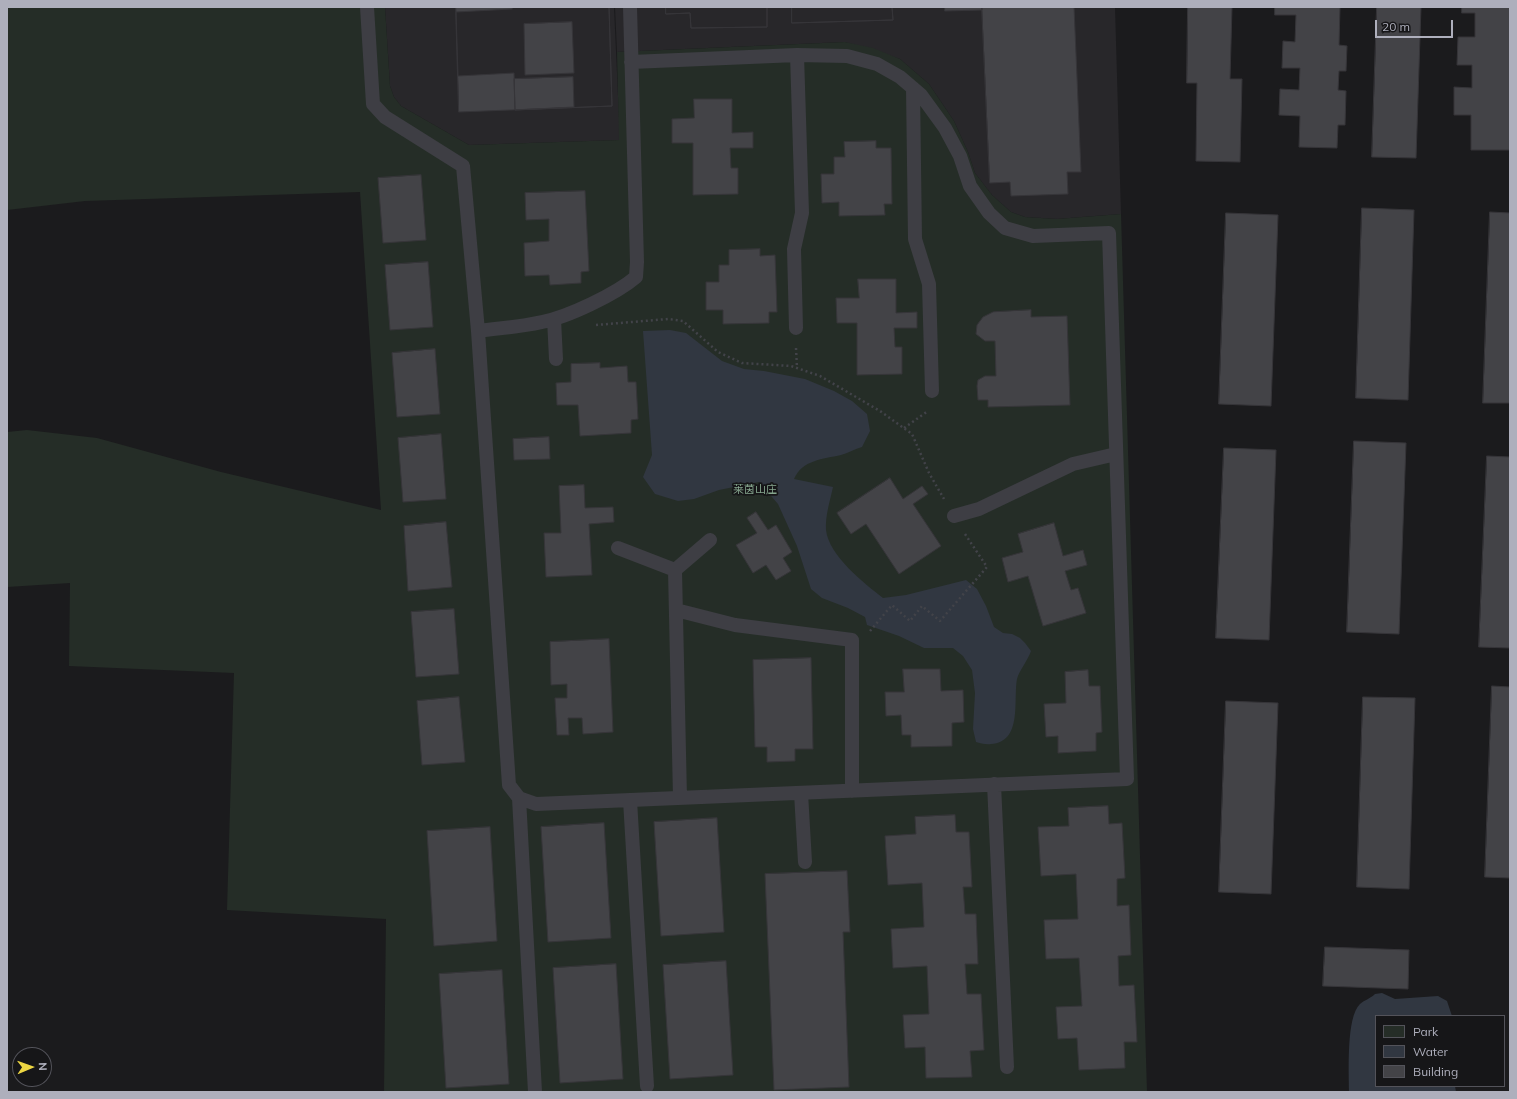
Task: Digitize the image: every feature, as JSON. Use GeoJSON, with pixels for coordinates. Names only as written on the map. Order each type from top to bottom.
{"type":"FeatureCollection","features":[{"type":"Feature","properties":{"kind":"lane"},"geometry":{"type":"LineString","coordinates":[[367,7],[373,104],[386,117],[464,166],[478,331],[509,785],[519,798],[536,804],[1127,779],[1109,233],[1033,236],[1005,228],[989,213],[970,186],[960,156],[945,128],[921,95],[900,77],[877,64],[847,56],[797,55],[631,62]]}},
{"type":"Feature","properties":{"kind":"lane"},"geometry":{"type":"LineString","coordinates":[[478,331],[543,322],[554,319],[575,311],[625,286],[636,277],[637,262],[630,7]]}},
{"type":"Feature","properties":{"kind":"lane"},"geometry":{"type":"LineString","coordinates":[[796,328],[794,249],[802,213],[797,55]]}},
{"type":"Feature","properties":{"kind":"lane"},"geometry":{"type":"LineString","coordinates":[[913,88],[915,239],[929,284],[932,391]]}},
{"type":"Feature","properties":{"kind":"lane"},"geometry":{"type":"LineString","coordinates":[[554,319],[556,359]]}},
{"type":"Feature","properties":{"kind":"lane"},"geometry":{"type":"LineString","coordinates":[[954,516],[979,509],[1073,464],[1116,454]]}},
{"type":"Feature","properties":{"kind":"lane"},"geometry":{"type":"LineString","coordinates":[[675,570],[710,540]]}},
{"type":"Feature","properties":{"kind":"lane"},"geometry":{"type":"LineString","coordinates":[[618,548],[675,570]]}},
{"type":"Feature","properties":{"kind":"lane"},"geometry":{"type":"LineString","coordinates":[[675,570],[680,798]]}},
{"type":"Feature","properties":{"kind":"lane"},"geometry":{"type":"LineString","coordinates":[[676,610],[735,625],[852,640],[852,790]]}},
{"type":"Feature","properties":{"kind":"lane"},"geometry":{"type":"LineString","coordinates":[[994,784],[1007,1067]]}},
{"type":"Feature","properties":{"kind":"lane"},"geometry":{"type":"LineString","coordinates":[[801,793],[805,862]]}},
{"type":"Feature","properties":{"kind":"lane"},"geometry":{"type":"LineString","coordinates":[[519,798],[535,1092]]}},
{"type":"Feature","properties":{"kind":"lane"},"geometry":{"type":"LineString","coordinates":[[630,800],[647,1086]]}},
{"type":"Feature","properties":{"kind":"path"},"geometry":{"type":"LineString","coordinates":[[575,311],[588,325],[668,320],[683,321],[718,352],[742,363],[791,366],[820,376],[880,411],[912,434],[929,474],[987,567],[940,621],[922,606],[910,621],[892,605],[868,633]]}},
{"type":"Feature","properties":{"kind":"path"},"geometry":{"type":"LineString","coordinates":[[904,428],[928,410],[932,391]]}},
{"type":"Feature","properties":{"kind":"shaded area"},"geometry":{"type":"Polygon","coordinates":[[[385,7],[614,7],[620,140],[469,145],[401,106],[394,97],[390,86],[385,7]]]}},
{"type":"Feature","properties":{"kind":"shaded area"},"geometry":{"type":"Polygon","coordinates":[[[615,7],[1115,7],[1121,214],[1057,219],[1025,217],[1011,212],[992,195],[975,173],[968,152],[954,121],[929,84],[900,59],[845,42],[617,52],[615,7]]]}},
{"type":"Feature","properties":{"kind":"green space","name":"莱茵山庄"},"geometry":{"type":"Polygon","coordinates":[[[7,7],[385,7],[390,86],[394,97],[401,106],[469,145],[619,140],[617,52],[845,42],[873,48],[900,59],[929,84],[954,121],[968,152],[975,173],[992,195],[1011,212],[1025,217],[1057,219],[1121,214],[1147,1092],[384,1092],[386,919],[227,910],[234,673],[69,666],[70,583],[7,587],[7,432],[27,430],[97,438],[221,472],[381,510],[360,192],[85,201],[7,210],[7,7]]]}},
{"type":"Feature","properties":{"kind":"water"},"geometry":{"type":"Polygon","coordinates":[[[670,330],[686,333],[722,361],[744,369],[764,371],[805,379],[834,391],[852,401],[867,414],[870,431],[862,447],[841,455],[814,461],[802,468],[794,479],[833,487],[826,519],[826,530],[829,540],[840,559],[848,568],[883,598],[906,595],[966,580],[977,589],[986,606],[994,627],[1003,633],[1012,634],[1020,638],[1025,643],[1031,651],[1017,679],[1014,719],[1008,736],[1001,741],[991,744],[976,742],[973,729],[975,693],[972,670],[963,656],[953,648],[924,648],[899,636],[867,625],[865,617],[848,608],[822,598],[811,589],[797,546],[778,504],[759,482],[719,490],[694,499],[678,501],[655,494],[643,477],[652,455],[643,331],[670,330]]]}},
{"type":"Feature","properties":{"kind":"water"},"geometry":{"type":"Polygon","coordinates":[[[1382,993],[1395,999],[1438,996],[1447,1001],[1452,1015],[1375,1015],[1375,1087],[1455,1087],[1456,1092],[1349,1092],[1349,1046],[1352,1021],[1360,1004],[1375,994],[1382,993]]]}},
{"type":"Feature","properties":{"kind":"building"},"geometry":{"type":"Polygon","coordinates":[[[456,7],[609,7],[612,106],[459,112],[456,7]]]}},
{"type":"Feature","properties":{"kind":"building"},"geometry":{"type":"Polygon","coordinates":[[[512,7],[609,7],[612,106],[515,110],[514,73],[458,76],[456,12],[512,9],[512,7]]]}},
{"type":"Feature","properties":{"kind":"building"},"geometry":{"type":"Polygon","coordinates":[[[666,7],[767,7],[767,27],[691,28],[690,13],[666,14],[666,7]]]}},
{"type":"Feature","properties":{"kind":"building"},"geometry":{"type":"Polygon","coordinates":[[[666,7],[767,7],[767,27],[691,28],[690,13],[666,14],[666,7]]]}},
{"type":"Feature","properties":{"kind":"building"},"geometry":{"type":"Polygon","coordinates":[[[792,7],[892,7],[893,20],[792,23],[792,7]]]}},
{"type":"Feature","properties":{"kind":"building"},"geometry":{"type":"Polygon","coordinates":[[[792,7],[892,7],[893,20],[792,23],[792,7]]]}},
{"type":"Feature","properties":{"kind":"building"},"geometry":{"type":"Polygon","coordinates":[[[945,7],[982,7],[982,10],[945,11],[945,7]]]}},
{"type":"Feature","properties":{"kind":"building"},"geometry":{"type":"Polygon","coordinates":[[[982,7],[1074,7],[1081,172],[1067,172],[1068,194],[1011,196],[1010,182],[990,183],[982,7]]]}},
{"type":"Feature","properties":{"kind":"building"},"geometry":{"type":"Polygon","coordinates":[[[1188,7],[1232,7],[1230,79],[1242,79],[1240,162],[1196,161],[1197,83],[1187,83],[1188,7]]]}},
{"type":"Feature","properties":{"kind":"building"},"geometry":{"type":"Polygon","coordinates":[[[1275,7],[1340,7],[1339,45],[1347,46],[1346,71],[1339,71],[1338,90],[1346,91],[1345,125],[1338,125],[1337,148],[1299,147],[1300,116],[1279,115],[1280,89],[1299,90],[1300,68],[1282,68],[1283,41],[1295,42],[1296,15],[1275,15],[1275,7]]]}},
{"type":"Feature","properties":{"kind":"building"},"geometry":{"type":"Polygon","coordinates":[[[1377,7],[1421,7],[1416,158],[1372,157],[1377,7]]]}},
{"type":"Feature","properties":{"kind":"building"},"geometry":{"type":"Polygon","coordinates":[[[1462,7],[1510,7],[1510,150],[1471,150],[1471,115],[1454,115],[1454,87],[1472,88],[1472,65],[1457,65],[1458,37],[1475,37],[1475,13],[1462,13],[1462,7]]]}},
{"type":"Feature","properties":{"kind":"building"},"geometry":{"type":"Polygon","coordinates":[[[572,22],[574,73],[525,75],[524,24],[572,22]]]}},
{"type":"Feature","properties":{"kind":"building"},"geometry":{"type":"Polygon","coordinates":[[[573,77],[574,107],[515,110],[514,79],[573,77]]]}},
{"type":"Feature","properties":{"kind":"building"},"geometry":{"type":"Polygon","coordinates":[[[694,99],[732,99],[732,133],[753,132],[753,148],[730,148],[731,168],[738,168],[738,194],[693,195],[693,143],[672,143],[672,119],[694,118],[694,99]]]}},
{"type":"Feature","properties":{"kind":"building"},"geometry":{"type":"Polygon","coordinates":[[[876,141],[876,148],[891,148],[892,204],[884,204],[885,215],[839,216],[839,202],[822,203],[821,174],[834,174],[834,157],[845,157],[844,142],[876,141]]]}},
{"type":"Feature","properties":{"kind":"building"},"geometry":{"type":"Polygon","coordinates":[[[421,175],[426,240],[383,243],[378,178],[421,175]]]}},
{"type":"Feature","properties":{"kind":"building"},"geometry":{"type":"Polygon","coordinates":[[[585,191],[589,271],[581,272],[581,283],[550,285],[549,275],[525,276],[524,243],[549,241],[549,219],[526,220],[525,193],[585,191]]]}},
{"type":"Feature","properties":{"kind":"building"},"geometry":{"type":"Polygon","coordinates":[[[1362,208],[1414,210],[1408,400],[1356,398],[1362,208]]]}},
{"type":"Feature","properties":{"kind":"building"},"geometry":{"type":"Polygon","coordinates":[[[1490,212],[1510,213],[1510,403],[1483,403],[1490,212]]]}},
{"type":"Feature","properties":{"kind":"building"},"geometry":{"type":"Polygon","coordinates":[[[1226,213],[1278,215],[1271,406],[1219,404],[1226,213]]]}},
{"type":"Feature","properties":{"kind":"building"},"geometry":{"type":"Polygon","coordinates":[[[760,249],[760,256],[775,255],[777,312],[769,312],[769,323],[723,324],[723,310],[706,310],[706,282],[719,282],[719,265],[729,265],[729,250],[760,249]]]}},
{"type":"Feature","properties":{"kind":"building"},"geometry":{"type":"Polygon","coordinates":[[[428,262],[433,327],[390,330],[385,265],[428,262]]]}},
{"type":"Feature","properties":{"kind":"building"},"geometry":{"type":"Polygon","coordinates":[[[858,279],[896,279],[896,313],[917,312],[917,328],[894,328],[895,347],[902,347],[902,374],[857,375],[857,323],[837,323],[836,298],[859,298],[858,279]]]}},
{"type":"Feature","properties":{"kind":"building"},"geometry":{"type":"Polygon","coordinates":[[[1031,310],[1031,317],[1067,316],[1070,405],[988,407],[988,400],[978,400],[977,386],[978,380],[985,376],[996,376],[995,341],[985,341],[976,334],[977,325],[983,317],[993,312],[1031,310]]]}},
{"type":"Feature","properties":{"kind":"building"},"geometry":{"type":"Polygon","coordinates":[[[435,349],[440,414],[397,417],[392,353],[435,349]]]}},
{"type":"Feature","properties":{"kind":"building"},"geometry":{"type":"Polygon","coordinates":[[[600,363],[600,368],[627,366],[628,382],[636,382],[638,419],[631,420],[631,433],[580,436],[578,405],[557,405],[556,383],[571,382],[571,364],[600,363]]]}},
{"type":"Feature","properties":{"kind":"building"},"geometry":{"type":"Polygon","coordinates":[[[441,434],[446,499],[403,502],[398,438],[441,434]]]}},
{"type":"Feature","properties":{"kind":"building"},"geometry":{"type":"Polygon","coordinates":[[[549,437],[550,459],[514,460],[513,439],[549,437]]]}},
{"type":"Feature","properties":{"kind":"building"},"geometry":{"type":"Polygon","coordinates":[[[1354,441],[1406,443],[1399,634],[1347,632],[1354,441]]]}},
{"type":"Feature","properties":{"kind":"building"},"geometry":{"type":"Polygon","coordinates":[[[1224,448],[1276,450],[1269,640],[1216,638],[1224,448]]]}},
{"type":"Feature","properties":{"kind":"building"},"geometry":{"type":"Polygon","coordinates":[[[1487,456],[1510,457],[1510,648],[1479,647],[1487,456]]]}},
{"type":"Feature","properties":{"kind":"building"},"geometry":{"type":"Polygon","coordinates":[[[890,478],[903,499],[922,486],[928,494],[913,504],[941,546],[899,574],[866,524],[851,534],[837,513],[890,478]]]}},
{"type":"Feature","properties":{"kind":"building"},"geometry":{"type":"Polygon","coordinates":[[[584,485],[585,508],[613,507],[614,522],[589,524],[592,575],[546,577],[544,533],[561,533],[559,486],[584,485]]]}},
{"type":"Feature","properties":{"kind":"building"},"geometry":{"type":"Polygon","coordinates":[[[756,512],[768,530],[776,525],[792,552],[783,558],[791,571],[776,580],[766,565],[753,573],[736,545],[757,533],[747,518],[756,512]]]}},
{"type":"Feature","properties":{"kind":"building"},"geometry":{"type":"Polygon","coordinates":[[[446,522],[452,587],[408,591],[404,526],[446,522]]]}},
{"type":"Feature","properties":{"kind":"building"},"geometry":{"type":"Polygon","coordinates":[[[1054,523],[1063,556],[1083,550],[1087,565],[1065,571],[1071,590],[1078,588],[1086,613],[1043,626],[1028,576],[1008,582],[1002,558],[1023,552],[1018,534],[1054,523]]]}},
{"type":"Feature","properties":{"kind":"building"},"geometry":{"type":"Polygon","coordinates":[[[454,609],[459,674],[416,677],[411,612],[454,609]]]}},
{"type":"Feature","properties":{"kind":"building"},"geometry":{"type":"Polygon","coordinates":[[[609,639],[613,732],[583,734],[582,718],[568,718],[569,735],[557,735],[555,698],[567,698],[567,684],[551,685],[550,642],[609,639]]]}},
{"type":"Feature","properties":{"kind":"building"},"geometry":{"type":"Polygon","coordinates":[[[811,658],[813,749],[795,749],[795,761],[767,762],[767,747],[755,747],[753,660],[811,658]]]}},
{"type":"Feature","properties":{"kind":"building"},"geometry":{"type":"Polygon","coordinates":[[[903,669],[940,669],[941,691],[963,690],[964,722],[952,723],[952,746],[911,747],[911,735],[902,735],[901,715],[886,716],[885,692],[904,692],[903,669]]]}},
{"type":"Feature","properties":{"kind":"building"},"geometry":{"type":"Polygon","coordinates":[[[1088,670],[1089,686],[1100,686],[1102,732],[1096,733],[1096,751],[1058,753],[1058,736],[1046,737],[1044,704],[1066,703],[1065,672],[1088,670]]]}},
{"type":"Feature","properties":{"kind":"building"},"geometry":{"type":"Polygon","coordinates":[[[1492,686],[1510,687],[1510,878],[1485,877],[1492,686]]]}},
{"type":"Feature","properties":{"kind":"building"},"geometry":{"type":"Polygon","coordinates":[[[459,697],[465,762],[422,765],[417,701],[459,697]]]}},
{"type":"Feature","properties":{"kind":"building"},"geometry":{"type":"Polygon","coordinates":[[[1363,697],[1415,698],[1409,889],[1357,887],[1363,697]]]}},
{"type":"Feature","properties":{"kind":"building"},"geometry":{"type":"Polygon","coordinates":[[[1226,701],[1278,703],[1271,894],[1219,892],[1226,701]]]}},
{"type":"Feature","properties":{"kind":"building"},"geometry":{"type":"Polygon","coordinates":[[[1108,806],[1109,824],[1122,823],[1125,878],[1117,879],[1117,906],[1129,905],[1131,955],[1118,956],[1119,986],[1134,985],[1137,1042],[1124,1042],[1125,1068],[1079,1070],[1077,1038],[1058,1039],[1056,1007],[1082,1006],[1079,958],[1046,959],[1044,920],[1078,919],[1076,874],[1041,876],[1038,827],[1069,826],[1068,808],[1108,806]]]}},
{"type":"Feature","properties":{"kind":"building"},"geometry":{"type":"Polygon","coordinates":[[[955,815],[956,832],[969,832],[972,887],[963,887],[965,914],[976,914],[978,964],[965,964],[967,994],[981,994],[984,1050],[970,1051],[972,1077],[926,1078],[925,1047],[905,1048],[903,1015],[929,1014],[927,966],[893,968],[891,929],[924,927],[922,883],[888,885],[885,836],[916,834],[915,817],[955,815]]]}},
{"type":"Feature","properties":{"kind":"building"},"geometry":{"type":"Polygon","coordinates":[[[717,818],[724,932],[661,936],[654,822],[717,818]]]}},
{"type":"Feature","properties":{"kind":"building"},"geometry":{"type":"Polygon","coordinates":[[[604,823],[611,938],[548,942],[541,827],[604,823]]]}},
{"type":"Feature","properties":{"kind":"building"},"geometry":{"type":"Polygon","coordinates":[[[490,827],[497,941],[434,946],[427,831],[490,827]]]}},
{"type":"Feature","properties":{"kind":"building"},"geometry":{"type":"Polygon","coordinates":[[[847,871],[850,932],[843,932],[849,1087],[774,1090],[765,874],[847,871]]]}},
{"type":"Feature","properties":{"kind":"building"},"geometry":{"type":"Polygon","coordinates":[[[1325,947],[1409,950],[1408,989],[1323,986],[1325,947]]]}},
{"type":"Feature","properties":{"kind":"building"},"geometry":{"type":"Polygon","coordinates":[[[726,961],[733,1075],[670,1079],[663,965],[726,961]]]}},
{"type":"Feature","properties":{"kind":"building"},"geometry":{"type":"Polygon","coordinates":[[[616,964],[623,1079],[560,1083],[553,968],[616,964]]]}},
{"type":"Feature","properties":{"kind":"building"},"geometry":{"type":"Polygon","coordinates":[[[502,970],[509,1084],[446,1088],[439,974],[502,970]]]}}]}
